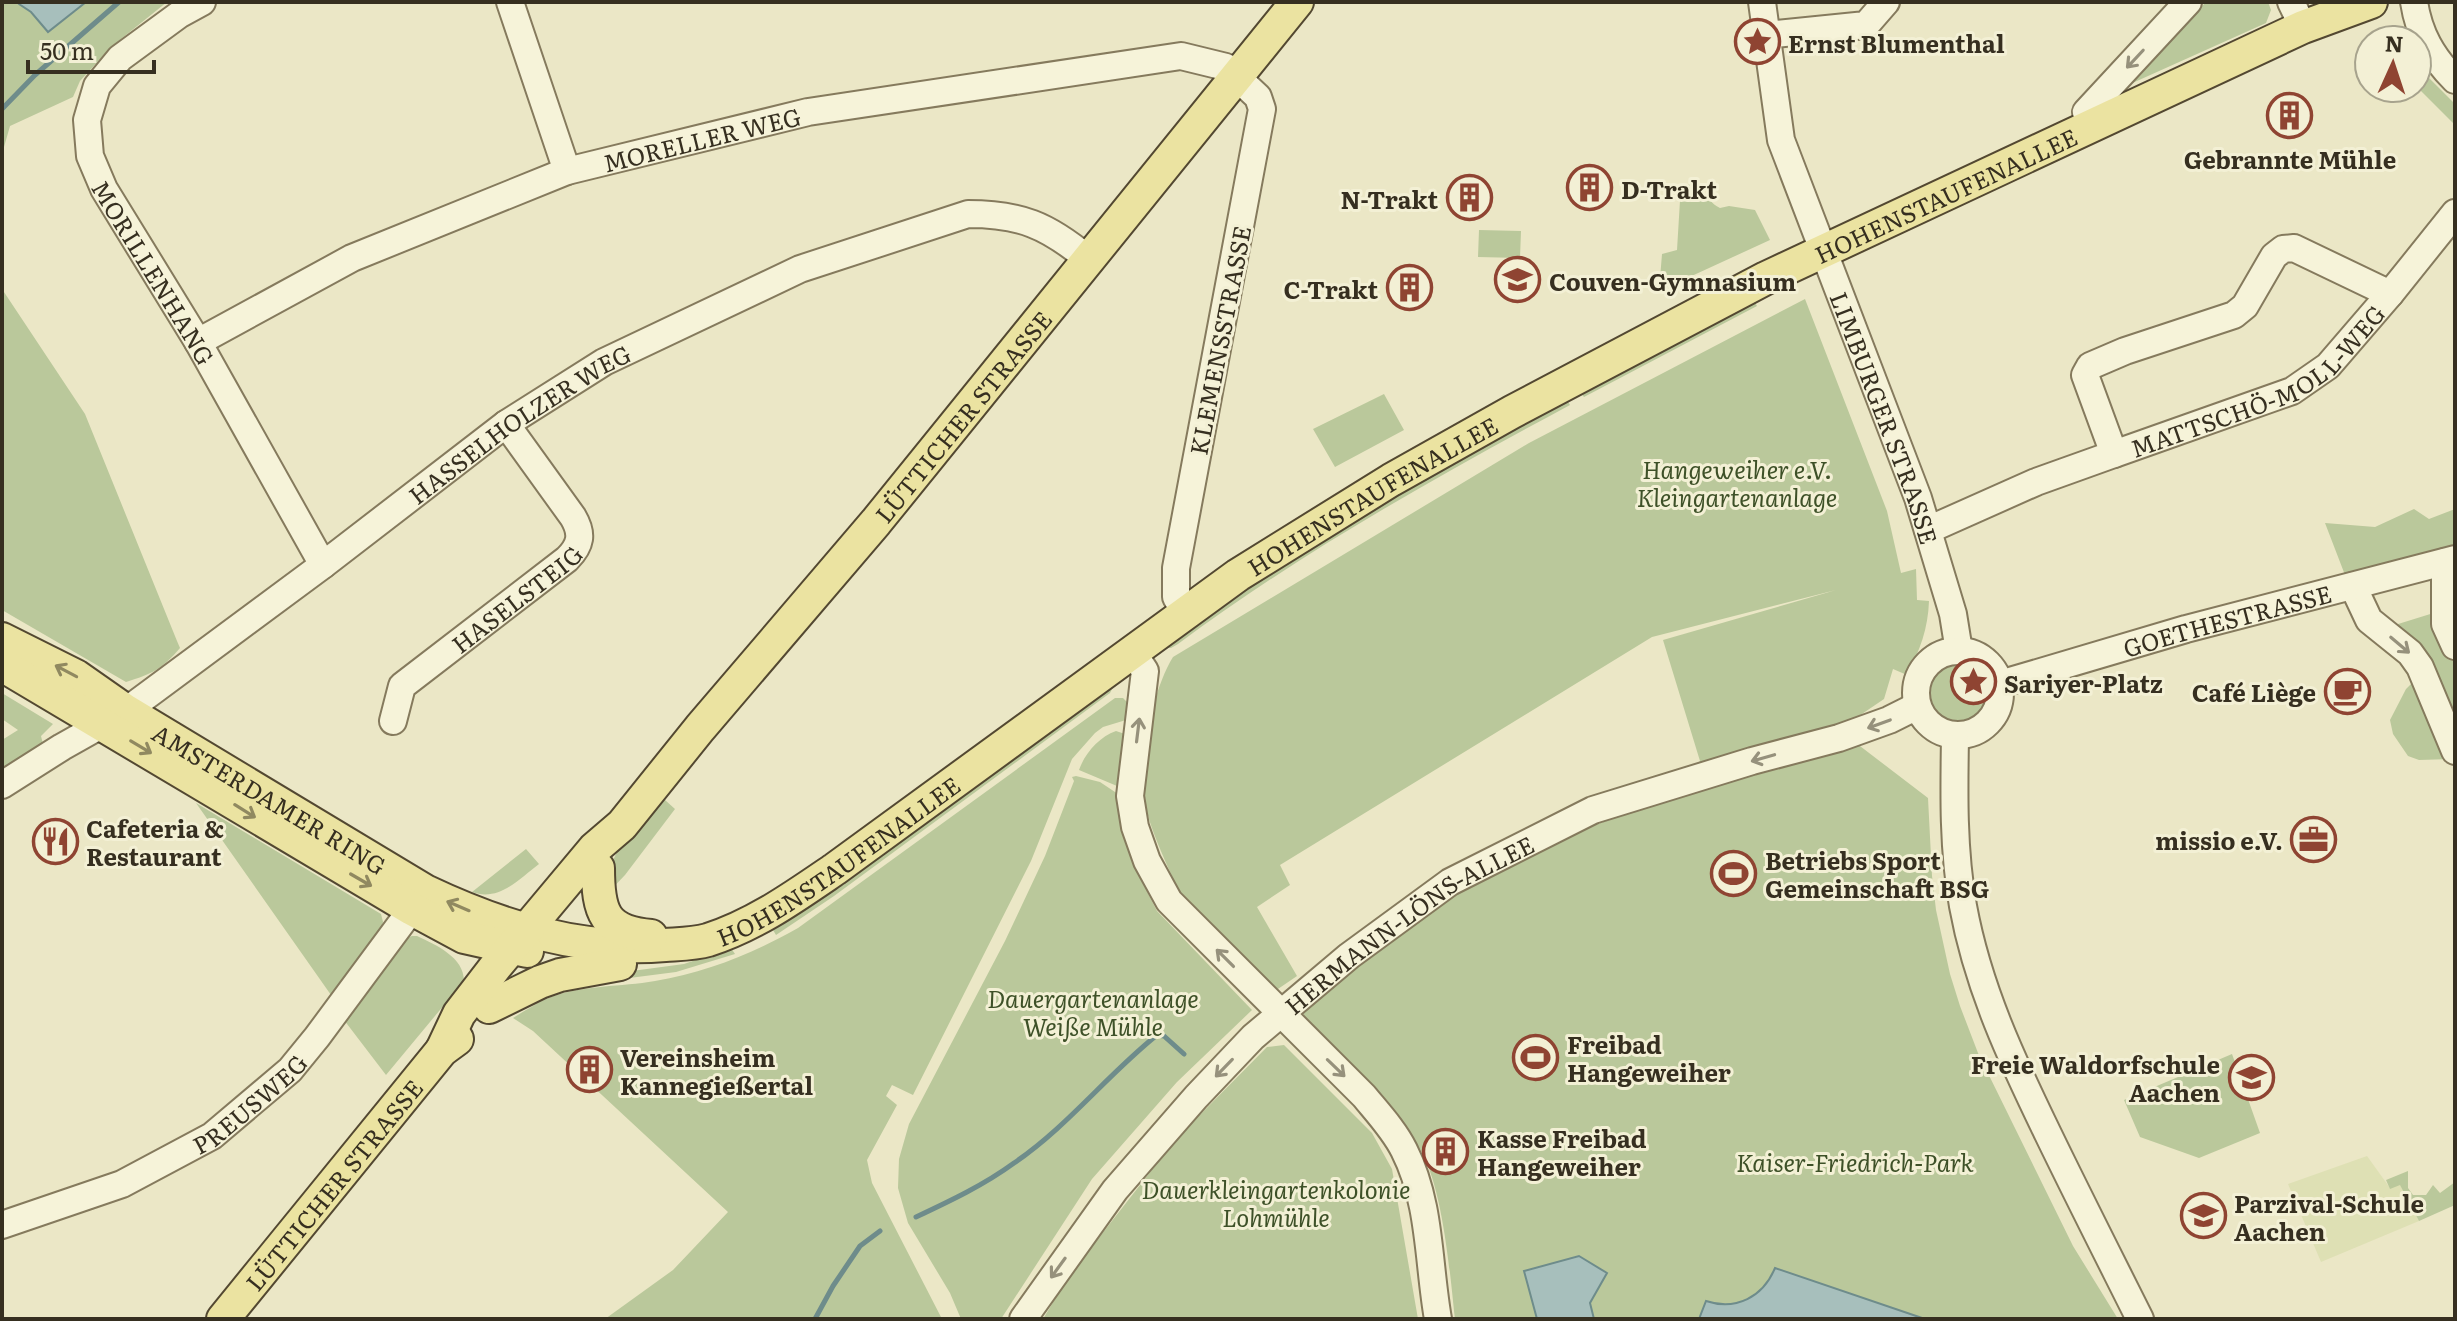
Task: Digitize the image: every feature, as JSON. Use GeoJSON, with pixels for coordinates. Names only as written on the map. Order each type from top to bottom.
{"type":"FeatureCollection","features":[{"type":"Feature","properties":{"kind":"main road","name":"LÜTTICHER STRASSE"},"geometry":{"type":"LineString","coordinates":[[442,1050],[459,1014],[598,868],[622,825],[700,728],[876,522],[1297,2]]}},
{"type":"Feature","properties":{"kind":"main road","name":"HOHENSTAUFENALLEE"},"geometry":{"type":"LineString","coordinates":[[529,941],[569,959],[620,964],[672,958],[697,943],[771,913],[1185,612],[1238,575],[1391,480],[1670,327],[1822,250],[2092,125],[2297,14],[2371,2]]}},
{"type":"Feature","properties":{"kind":"main road","name":"AMSTERDAMER RING"},"geometry":{"type":"LineString","coordinates":[[2,639],[76,676],[114,717]]}},
{"type":"Feature","properties":{"kind":"main road","name":"AMSTERDAMER RING"},"geometry":{"type":"LineString","coordinates":[[2,665],[114,717],[418,900],[491,920],[529,941]]}},
{"type":"Feature","properties":{"kind":"main road","name":"LÜTTICHER STRASSE"},"geometry":{"type":"LineString","coordinates":[[223,1319],[442,1050],[476,1024],[529,941],[594,849],[622,825]]}},
{"type":"Feature","properties":{"kind":"main road"},"geometry":{"type":"LineString","coordinates":[[598,868],[601,907],[616,926],[627,933],[670,936],[697,943]]}},
{"type":"Feature","properties":{"kind":"main road","name":"HOHENSTAUFENALLEE"},"geometry":{"type":"LineString","coordinates":[[529,941],[633,947],[697,943]]}},
{"type":"Feature","properties":{"kind":"main road"},"geometry":{"type":"LineString","coordinates":[[489,1007],[560,975],[620,964]]}},
{"type":"Feature","properties":{"kind":"street","name":"MORILLENHANG"},"geometry":{"type":"LineString","coordinates":[[202,2],[180,14],[120,58],[97,86],[87,120],[90,156],[104,189],[198,342],[323,565]]}},
{"type":"Feature","properties":{"kind":"street"},"geometry":{"type":"LineString","coordinates":[[510,2],[567,171]]}},
{"type":"Feature","properties":{"kind":"street","name":"LIMBURGER STRASSE"},"geometry":{"type":"LineString","coordinates":[[1762,2],[1781,140],[1918,498],[1953,614],[1959,651]]}},
{"type":"Feature","properties":{"kind":"street"},"geometry":{"type":"LineString","coordinates":[[1765,35],[1866,25],[1886,2]]}},
{"type":"Feature","properties":{"kind":"street","name":"HOHENSTAUFENALLEE"},"geometry":{"type":"LineString","coordinates":[[2092,125],[2086,112],[2188,2]]}},
{"type":"Feature","properties":{"kind":"street"},"geometry":{"type":"LineString","coordinates":[[2414,2],[2425,43],[2455,80]]}},
{"type":"Feature","properties":{"kind":"street","name":"MORELLER WEG"},"geometry":{"type":"LineString","coordinates":[[198,342],[352,258],[567,171],[808,112],[1165,58],[1181,56],[1226,67],[1237,75]]}},
{"type":"Feature","properties":{"kind":"street","name":"KLEMENSSTRASSE"},"geometry":{"type":"LineString","coordinates":[[1185,612],[1176,597],[1176,568],[1262,109],[1258,97],[1237,75]]}},
{"type":"Feature","properties":{"kind":"street","name":"MATTSCHÖ-MOLL-WEG"},"geometry":{"type":"LineString","coordinates":[[1928,530],[2036,482],[2292,391],[2328,366],[2455,213]]}},
{"type":"Feature","properties":{"kind":"street","name":"HASSELHOLZER WEG"},"geometry":{"type":"LineString","coordinates":[[2,785],[114,717],[323,565],[506,424],[604,362],[800,269],[968,214],[1019,218],[1047,230],[1088,259]]}},
{"type":"Feature","properties":{"kind":"street","name":"MATTSCHÖ-MOLL-WEG"},"geometry":{"type":"LineString","coordinates":[[2114,454],[2085,375],[2090,366],[2125,351],[2234,315],[2245,306],[2274,256],[2283,249],[2294,248],[2390,294]]}},
{"type":"Feature","properties":{"kind":"street","name":"HASELSTEIG"},"geometry":{"type":"LineString","coordinates":[[393,721],[402,686],[576,550],[580,529],[506,424]]}},
{"type":"Feature","properties":{"kind":"street"},"geometry":{"type":"LineString","coordinates":[[2450,561],[2445,624],[2455,646]]}},
{"type":"Feature","properties":{"kind":"street","name":"GOETHESTRASSE"},"geometry":{"type":"LineString","coordinates":[[2000,684],[2186,629],[2450,561]]}},
{"type":"Feature","properties":{"kind":"street"},"geometry":{"type":"LineString","coordinates":[[2353,586],[2369,620],[2410,653],[2420,667],[2455,751]]}},
{"type":"Feature","properties":{"kind":"street"},"geometry":{"type":"LineString","coordinates":[[1132,651],[1145,671],[1130,796],[1135,827],[1147,861],[1169,901],[1364,1096],[1388,1124],[1404,1151],[1420,1190],[1438,1319]]}},
{"type":"Feature","properties":{"kind":"street"},"geometry":{"type":"LineString","coordinates":[[1945,653],[1972,653],[1985,660],[2000,684],[2001,694],[1994,717],[1983,728],[1970,734],[1955,737],[1931,726],[1917,706],[1915,692],[1922,670],[1932,659],[1945,653]]}},
{"type":"Feature","properties":{"kind":"street","name":"HERMANN-LÖNS-ALLEE"},"geometry":{"type":"LineString","coordinates":[[1023,1319],[1115,1190],[1253,1037],[1349,956],[1450,882],[1593,810],[1839,738],[1917,706]]}},
{"type":"Feature","properties":{"kind":"street"},"geometry":{"type":"LineString","coordinates":[[1955,737],[1954,824],[1959,880],[1985,992],[2007,1050],[2140,1319]]}},
{"type":"Feature","properties":{"kind":"street","name":"PREUSWEG"},"geometry":{"type":"LineString","coordinates":[[2,1225],[122,1184],[212,1136],[290,1070],[418,900]]}},
{"type":"Feature","properties":{"kind":"green space"},"geometry":{"type":"Polygon","coordinates":[[[2,2],[24,7],[48,31],[86,2],[167,2],[111,47],[80,81],[73,97],[10,126],[2,154],[2,2]]]}},
{"type":"Feature","properties":{"kind":"green space"},"geometry":{"type":"Polygon","coordinates":[[[2206,2],[2268,2],[2271,10],[2266,23],[2128,85],[2206,2]]]}},
{"type":"Feature","properties":{"kind":"green space"},"geometry":{"type":"Polygon","coordinates":[[[2433,82],[2455,104],[2455,125],[2433,103],[2433,82]]]}},
{"type":"Feature","properties":{"kind":"green space"},"geometry":{"type":"Polygon","coordinates":[[[1681,184],[1697,186],[1720,208],[1729,206],[1755,210],[1770,240],[1659,291],[1662,254],[1677,250],[1681,184]]]}},
{"type":"Feature","properties":{"kind":"green space"},"geometry":{"type":"Polygon","coordinates":[[[1479,230],[1521,231],[1520,258],[1478,257],[1479,230]]]}},
{"type":"Feature","properties":{"kind":"green space"},"geometry":{"type":"Polygon","coordinates":[[[2,289],[85,414],[180,648],[162,666],[126,682],[2,610],[2,289]]]}},
{"type":"Feature","properties":{"kind":"green space"},"geometry":{"type":"Polygon","coordinates":[[[1805,299],[1887,511],[1901,573],[1916,569],[1917,600],[1929,601],[1922,639],[1907,675],[1893,669],[1884,699],[1853,720],[1856,743],[1928,798],[1936,910],[1960,1006],[1978,1053],[2073,1246],[2118,1319],[1455,1319],[1442,1218],[1427,1164],[1417,1144],[1304,1022],[1304,1009],[1311,999],[1432,908],[1544,843],[1657,803],[1700,761],[1663,640],[1836,590],[1652,637],[1280,865],[1290,885],[1257,907],[1297,976],[1275,991],[1198,916],[1175,883],[1156,838],[1147,811],[1144,773],[1148,731],[1158,691],[1173,657],[1529,443],[1805,299]]]}},
{"type":"Feature","properties":{"kind":"green space"},"geometry":{"type":"Polygon","coordinates":[[[1754,301],[1757,306],[1584,397],[1580,392],[1754,301]]]}},
{"type":"Feature","properties":{"kind":"green space"},"geometry":{"type":"Polygon","coordinates":[[[1384,394],[1404,430],[1335,467],[1313,429],[1384,394]]]}},
{"type":"Feature","properties":{"kind":"green space"},"geometry":{"type":"Polygon","coordinates":[[[1567,400],[1570,405],[1320,547],[1178,644],[1165,648],[1238,594],[1327,537],[1446,466],[1567,400]]]}},
{"type":"Feature","properties":{"kind":"green space"},"geometry":{"type":"Polygon","coordinates":[[[2414,509],[2429,519],[2455,509],[2455,546],[2345,575],[2325,523],[2375,527],[2414,509]]]}},
{"type":"Feature","properties":{"kind":"green space"},"geometry":{"type":"Polygon","coordinates":[[[2440,611],[2455,656],[2455,742],[2382,629],[2440,611]]]}},
{"type":"Feature","properties":{"kind":"green space"},"geometry":{"type":"Polygon","coordinates":[[[1959,663],[1981,672],[1990,694],[1981,716],[1959,725],[1937,716],[1928,694],[1937,672],[1959,663]]]}},
{"type":"Feature","properties":{"kind":"green space"},"geometry":{"type":"Polygon","coordinates":[[[2417,678],[2452,759],[2419,760],[2408,756],[2393,734],[2390,720],[2406,689],[2417,678]]]}},
{"type":"Feature","properties":{"kind":"green space"},"geometry":{"type":"Polygon","coordinates":[[[1115,683],[1110,693],[834,896],[776,935],[773,930],[1115,683]]]}},
{"type":"Feature","properties":{"kind":"green space"},"geometry":{"type":"Polygon","coordinates":[[[2,693],[53,724],[41,736],[44,748],[2,775],[2,740],[18,730],[2,719],[2,693]]]}},
{"type":"Feature","properties":{"kind":"green space"},"geometry":{"type":"Polygon","coordinates":[[[1115,698],[1123,698],[1130,705],[1126,720],[1103,727],[1072,759],[1031,861],[913,1095],[892,1085],[886,1096],[897,1105],[867,1160],[872,1183],[942,1319],[605,1319],[673,1270],[728,1212],[533,1031],[513,1018],[541,1001],[564,993],[693,973],[746,954],[798,928],[1115,698]]]}},
{"type":"Feature","properties":{"kind":"green space"},"geometry":{"type":"Polygon","coordinates":[[[1116,731],[1125,734],[1117,786],[1079,770],[1093,746],[1116,731]]]}},
{"type":"Feature","properties":{"kind":"green space","name":"Dauergartenanlage Weiße Mühle"},"geometry":{"type":"Polygon","coordinates":[[[1072,777],[1100,782],[1118,794],[1136,870],[1157,911],[1252,1010],[1177,1082],[1092,1179],[1001,1319],[961,1319],[950,1293],[908,1223],[898,1188],[899,1159],[909,1124],[1005,941],[1045,856],[1074,781],[1072,777]]]}},
{"type":"Feature","properties":{"kind":"green space"},"geometry":{"type":"Polygon","coordinates":[[[665,800],[675,809],[625,875],[605,896],[612,864],[621,846],[665,800]]]}},
{"type":"Feature","properties":{"kind":"green space"},"geometry":{"type":"Polygon","coordinates":[[[196,803],[381,914],[381,929],[331,995],[196,803]]]}},
{"type":"Feature","properties":{"kind":"green space"},"geometry":{"type":"Polygon","coordinates":[[[526,849],[539,864],[524,876],[491,894],[472,892],[526,849]]]}},
{"type":"Feature","properties":{"kind":"green space"},"geometry":{"type":"Polygon","coordinates":[[[412,936],[448,953],[459,965],[464,981],[386,1075],[344,1020],[407,938],[412,936]]]}},
{"type":"Feature","properties":{"kind":"green space"},"geometry":{"type":"Polygon","coordinates":[[[731,948],[735,954],[676,972],[575,985],[565,980],[684,964],[731,948]]]}},
{"type":"Feature","properties":{"kind":"green space","name":"Dauerkleingartenkolonie Lohmühle"},"geometry":{"type":"Polygon","coordinates":[[[1284,1045],[1372,1133],[1392,1169],[1418,1319],[1043,1319],[1069,1276],[1176,1139],[1267,1047],[1284,1045]]]}},
{"type":"Feature","properties":{"kind":"green space"},"geometry":{"type":"Polygon","coordinates":[[[2232,1054],[2260,1133],[2199,1158],[2140,1137],[2124,1100],[2232,1054]]]}},
{"type":"Feature","properties":{"kind":"green space"},"geometry":{"type":"Polygon","coordinates":[[[2367,1156],[2390,1188],[2400,1184],[2419,1221],[2321,1262],[2288,1184],[2367,1156]]]}},
{"type":"Feature","properties":{"kind":"green space"},"geometry":{"type":"Polygon","coordinates":[[[2408,1171],[2408,1188],[2413,1195],[2426,1195],[2433,1185],[2440,1193],[2455,1182],[2455,1205],[2419,1221],[2400,1185],[2390,1189],[2386,1180],[2408,1171]]]}},
{"type":"Feature","properties":{"kind":"water"},"geometry":{"type":"Polygon","coordinates":[[[16,2],[86,2],[48,32],[31,12],[16,2]]]}},
{"type":"Feature","properties":{"kind":"water"},"geometry":{"type":"Polygon","coordinates":[[[1579,1256],[1607,1273],[1590,1303],[1594,1319],[1537,1319],[1524,1271],[1579,1256]]]}},
{"type":"Feature","properties":{"kind":"water"},"geometry":{"type":"Polygon","coordinates":[[[1775,1268],[1925,1319],[1699,1319],[1706,1301],[1728,1304],[1747,1299],[1763,1287],[1775,1268]]]}},
{"type":"Feature","properties":{"kind":"waterway"},"geometry":{"type":"LineString","coordinates":[[2,109],[35,75],[119,2]]}},
{"type":"Feature","properties":{"kind":"waterway"},"geometry":{"type":"LineString","coordinates":[[916,1217],[979,1186],[1033,1149],[1157,1035],[1164,1036],[1184,1054]]}},
{"type":"Feature","properties":{"kind":"waterway"},"geometry":{"type":"LineString","coordinates":[[815,1319],[860,1246],[880,1231]]}},
{"type":"Feature","properties":{"kind":"place","name":"Ernst Blumenthal"},"geometry":{"type":"Point","coordinates":[1757,42]}},
{"type":"Feature","properties":{"kind":"place","name":"Gebrannte Mühle"},"geometry":{"type":"Point","coordinates":[2290,116]}},
{"type":"Feature","properties":{"kind":"place","name":"D-Trakt"},"geometry":{"type":"Point","coordinates":[1590,188]}},
{"type":"Feature","properties":{"kind":"place","name":"N-Trakt"},"geometry":{"type":"Point","coordinates":[1469,198]}},
{"type":"Feature","properties":{"kind":"place","name":"Couven-Gymnasium"},"geometry":{"type":"Point","coordinates":[1518,280]}},
{"type":"Feature","properties":{"kind":"place","name":"C-Trakt"},"geometry":{"type":"Point","coordinates":[1409,288]}},
{"type":"Feature","properties":{"kind":"place","name":"Sariyer-Platz"},"geometry":{"type":"Point","coordinates":[1973,682]}},
{"type":"Feature","properties":{"kind":"place","name":"Café Liège"},"geometry":{"type":"Point","coordinates":[2347,691]}},
{"type":"Feature","properties":{"kind":"place","name":"missio e.V."},"geometry":{"type":"Point","coordinates":[2314,839]}},
{"type":"Feature","properties":{"kind":"place","name":"Cafeteria & Restaurant"},"geometry":{"type":"Point","coordinates":[55,841]}},
{"type":"Feature","properties":{"kind":"place","name":"Betriebs Sport Gemeinschaft BSG"},"geometry":{"type":"Point","coordinates":[1734,873]}},
{"type":"Feature","properties":{"kind":"place","name":"Freibad Hangeweiher"},"geometry":{"type":"Point","coordinates":[1536,1057]}},
{"type":"Feature","properties":{"kind":"place","name":"Vereinsheim Kannegießertal"},"geometry":{"type":"Point","coordinates":[589,1070]}},
{"type":"Feature","properties":{"kind":"place","name":"Freie Waldorfschule Aachen"},"geometry":{"type":"Point","coordinates":[2251,1077]}},
{"type":"Feature","properties":{"kind":"place","name":"Kasse Freibad Hangeweiher"},"geometry":{"type":"Point","coordinates":[1446,1151]}},
{"type":"Feature","properties":{"kind":"place","name":"Parzival-Schule Aachen"},"geometry":{"type":"Point","coordinates":[2203,1216]}},
{"type":"Feature","properties":{"kind":"park label","name":"Hangeweiher e.V. Kleingartenanlage"},"geometry":{"type":"Point","coordinates":[1737,482]}},
{"type":"Feature","properties":{"kind":"park label","name":"Kaiser-Friedrich-Park"},"geometry":{"type":"Point","coordinates":[1855,1161]}}]}
